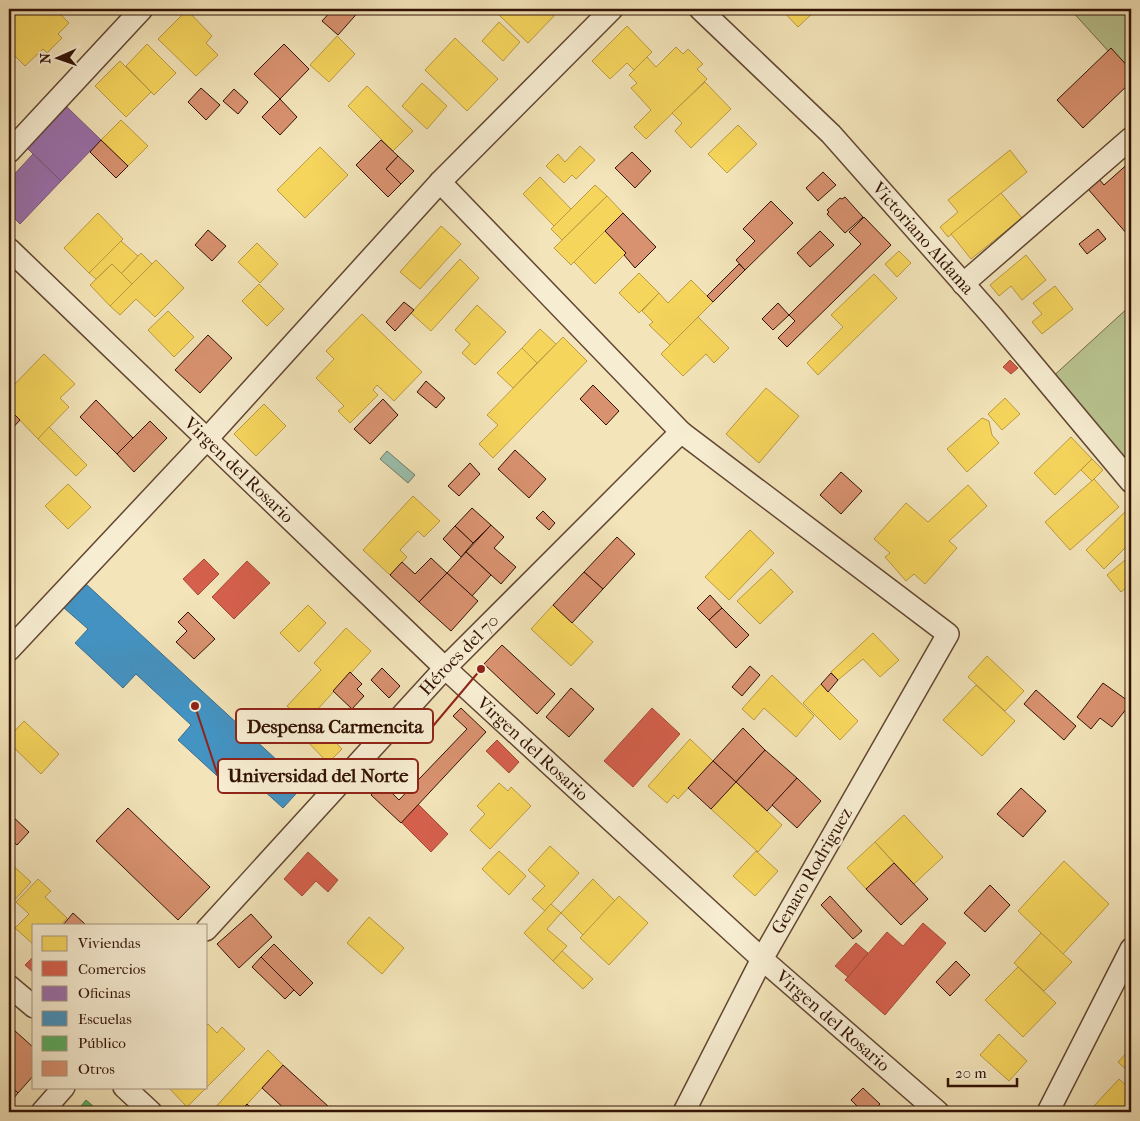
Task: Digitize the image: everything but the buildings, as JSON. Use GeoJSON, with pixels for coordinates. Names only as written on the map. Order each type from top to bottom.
{"type":"FeatureCollection","features":[{"type":"Feature","properties":{"kind":"street"},"geometry":{"type":"LineString","coordinates":[[9,152],[142,9]]}},
{"type":"Feature","properties":{"kind":"street"},"geometry":{"type":"LineString","coordinates":[[9,650],[206,440],[440,182],[612,9]]}},
{"type":"Feature","properties":{"kind":"street","name":"Victoriano Aldama"},"geometry":{"type":"LineString","coordinates":[[700,9],[831,134],[963,284],[1131,482]]}},
{"type":"Feature","properties":{"kind":"street"},"geometry":{"type":"LineString","coordinates":[[963,284],[1131,138]]}},
{"type":"Feature","properties":{"kind":"street"},"geometry":{"type":"LineString","coordinates":[[440,182],[681,432]]}},
{"type":"Feature","properties":{"kind":"street","name":"Virgen del Rosario"},"geometry":{"type":"LineString","coordinates":[[9,249],[206,440],[446,668],[762,959],[938,1112]]}},
{"type":"Feature","properties":{"kind":"street","name":"Genaro Rodriguez"},"geometry":{"type":"LineString","coordinates":[[681,432],[948,634],[762,959],[684,1112]]}},
{"type":"Feature","properties":{"kind":"street","name":"Héroes del 70"},"geometry":{"type":"LineString","coordinates":[[208,928],[446,668],[681,432]]}},
{"type":"Feature","properties":{"kind":"street"},"geometry":{"type":"LineString","coordinates":[[1048,1112],[1131,949]]}},
{"type":"Feature","properties":{"kind":"street"},"geometry":{"type":"LineString","coordinates":[[9,986],[32,1005]]}},
{"type":"Feature","properties":{"kind":"street"},"geometry":{"type":"LineString","coordinates":[[42,1112],[63,1088]]}},
{"type":"Feature","properties":{"kind":"street"},"geometry":{"type":"LineString","coordinates":[[125,1088],[151,1112]]}},
{"type":"Feature","properties":{"kind":"green space"},"geometry":{"type":"Polygon","coordinates":[[[1070,9],[1131,9],[1131,76],[1070,9]]]}},
{"type":"Feature","properties":{"kind":"green space"},"geometry":{"type":"Polygon","coordinates":[[[1131,305],[1131,476],[1049,380],[1131,305]]]}},
{"type":"Feature","properties":{"kind":"shaded area"},"geometry":{"type":"Polygon","coordinates":[[[387,451],[415,475],[408,483],[380,459],[387,451]]]}},
{"type":"Feature","properties":{"kind":"place","name":"Despensa Carmencita"},"geometry":{"type":"Point","coordinates":[481,669]}},
{"type":"Feature","properties":{"kind":"place","name":"Universidad del Norte"},"geometry":{"type":"Point","coordinates":[195,706]}}]}
